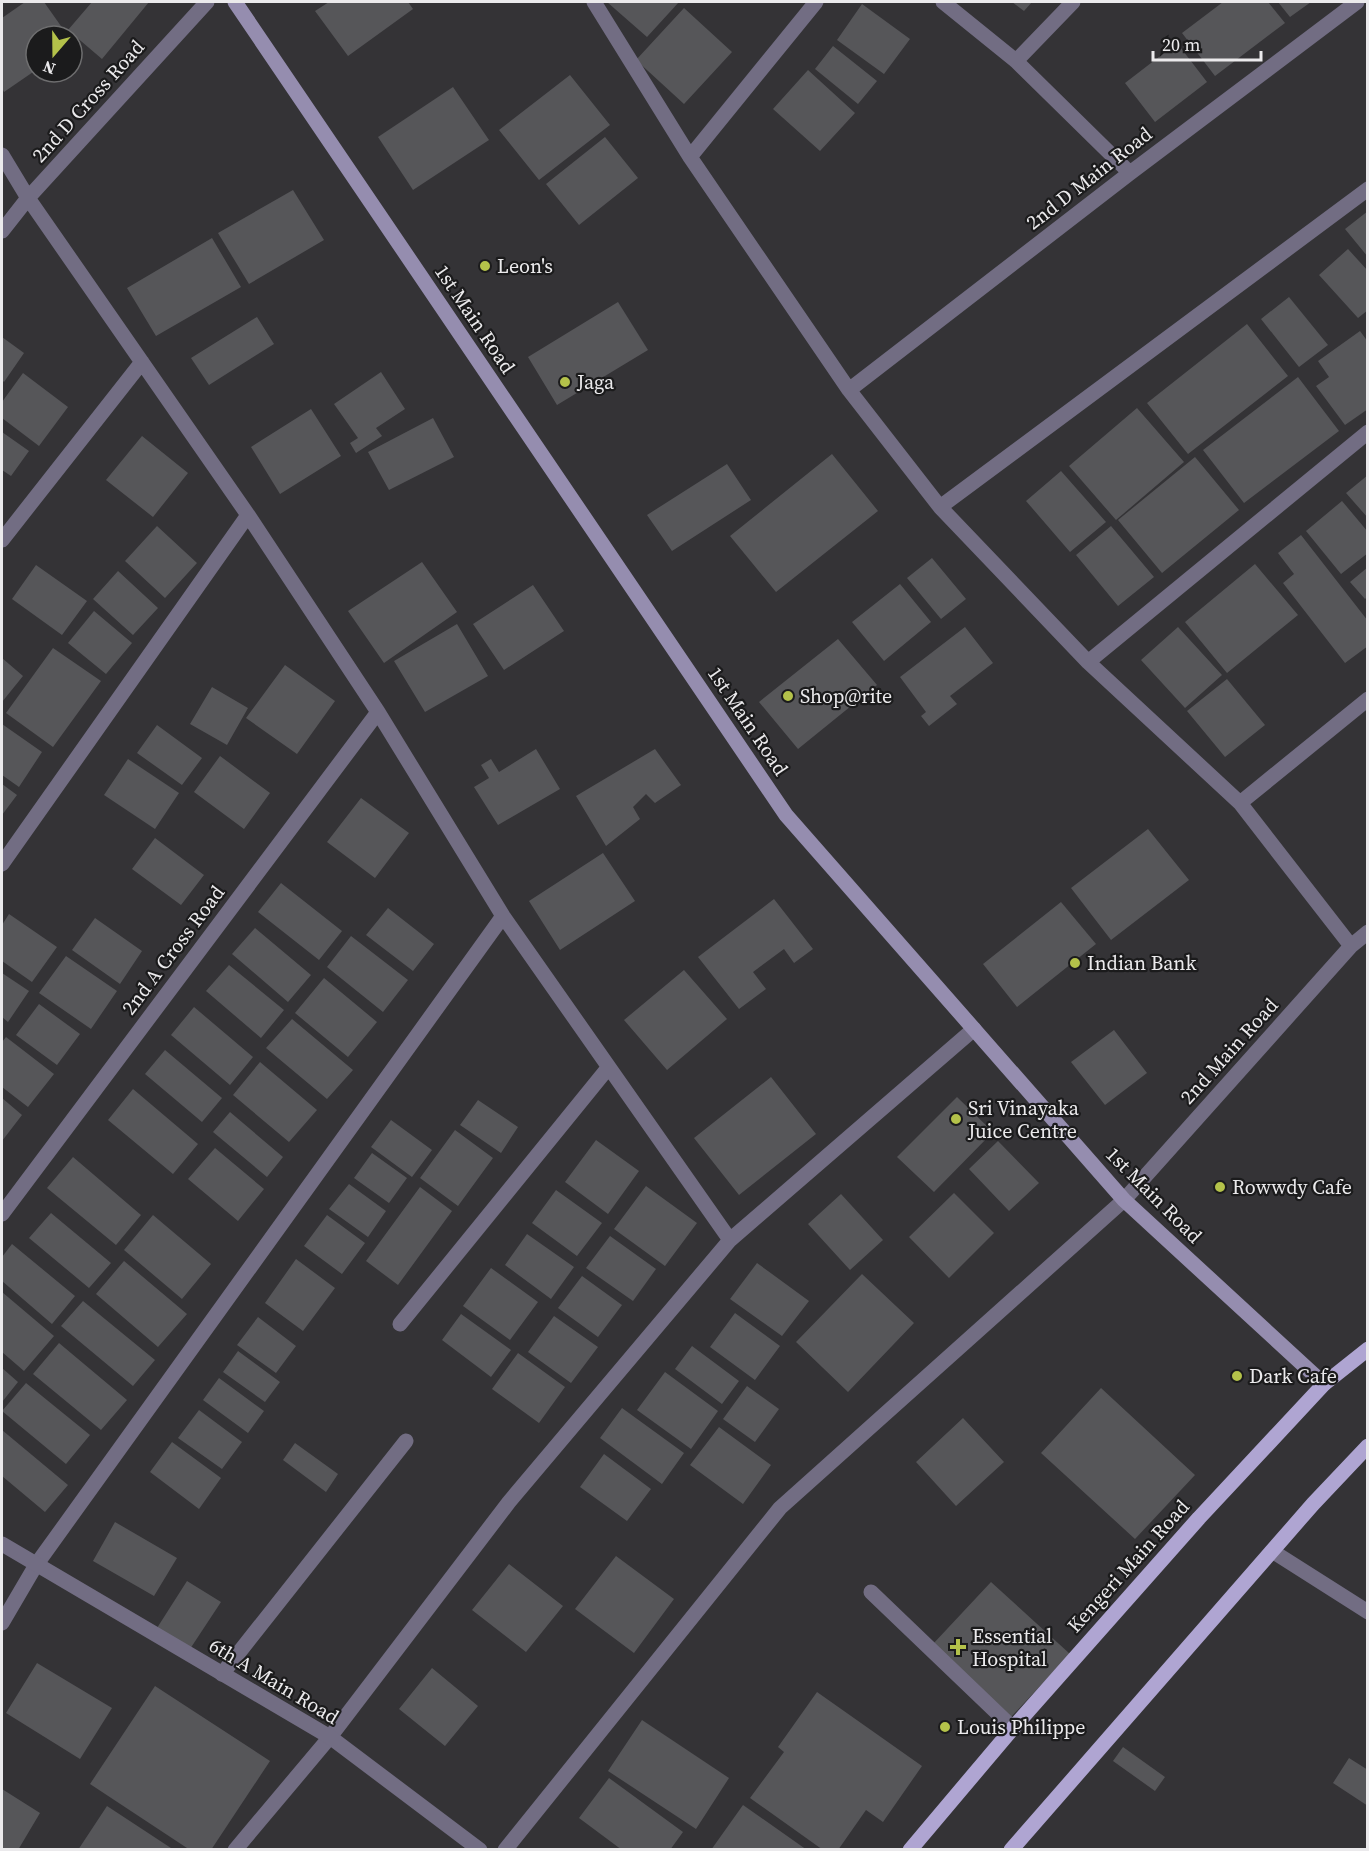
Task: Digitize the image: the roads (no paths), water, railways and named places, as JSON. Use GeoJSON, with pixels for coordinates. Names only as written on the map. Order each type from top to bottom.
{"type":"FeatureCollection","features":[{"type":"Feature","properties":{"kind":"main road","name":"1st Main Road"},"geometry":{"type":"LineString","coordinates":[[235,2],[786,815],[1124,1200],[1324,1384]]}},
{"type":"Feature","properties":{"kind":"main road","name":"Kengeri Main Road"},"geometry":{"type":"LineString","coordinates":[[910,1850],[1013,1728],[1199,1518],[1324,1384],[1368,1349]]}},
{"type":"Feature","properties":{"kind":"main road"},"geometry":{"type":"LineString","coordinates":[[1011,1850],[1313,1504],[1368,1446]]}},
{"type":"Feature","properties":{"kind":"street","name":"2nd D Cross Road"},"geometry":{"type":"LineString","coordinates":[[2,231],[28,198],[207,2]]}},
{"type":"Feature","properties":{"kind":"street"},"geometry":{"type":"LineString","coordinates":[[594,2],[690,157],[849,390],[940,507],[1088,662],[1240,803],[1351,946]]}},
{"type":"Feature","properties":{"kind":"street"},"geometry":{"type":"LineString","coordinates":[[690,157],[816,2]]}},
{"type":"Feature","properties":{"kind":"street"},"geometry":{"type":"LineString","coordinates":[[943,2],[1016,61],[1130,173]]}},
{"type":"Feature","properties":{"kind":"street"},"geometry":{"type":"LineString","coordinates":[[1016,61],[1073,2]]}},
{"type":"Feature","properties":{"kind":"street","name":"2nd D Main Road"},"geometry":{"type":"LineString","coordinates":[[849,390],[1130,173],[1357,2]]}},
{"type":"Feature","properties":{"kind":"street"},"geometry":{"type":"LineString","coordinates":[[2,155],[28,198],[248,515],[378,712],[503,916],[730,1240]]}},
{"type":"Feature","properties":{"kind":"street"},"geometry":{"type":"LineString","coordinates":[[940,507],[1368,189]]}},
{"type":"Feature","properties":{"kind":"street"},"geometry":{"type":"LineString","coordinates":[[2,540],[142,362]]}},
{"type":"Feature","properties":{"kind":"street"},"geometry":{"type":"LineString","coordinates":[[1088,662],[1368,432]]}},
{"type":"Feature","properties":{"kind":"street"},"geometry":{"type":"LineString","coordinates":[[2,864],[248,515]]}},
{"type":"Feature","properties":{"kind":"street"},"geometry":{"type":"LineString","coordinates":[[1240,803],[1368,699]]}},
{"type":"Feature","properties":{"kind":"street","name":"2nd A Cross Road"},"geometry":{"type":"LineString","coordinates":[[2,1214],[378,712]]}},
{"type":"Feature","properties":{"kind":"street"},"geometry":{"type":"LineString","coordinates":[[2,1623],[36,1565],[503,916]]}},
{"type":"Feature","properties":{"kind":"street","name":"2nd Main Road"},"geometry":{"type":"LineString","coordinates":[[505,1850],[780,1508],[1124,1200],[1351,946],[1368,932]]}},
{"type":"Feature","properties":{"kind":"street"},"geometry":{"type":"LineString","coordinates":[[235,1850],[330,1737],[509,1502],[730,1240],[974,1029]]}},
{"type":"Feature","properties":{"kind":"street"},"geometry":{"type":"LineString","coordinates":[[400,1324],[608,1068]]}},
{"type":"Feature","properties":{"kind":"street"},"geometry":{"type":"LineString","coordinates":[[222,1674],[406,1441]]}},
{"type":"Feature","properties":{"kind":"street","name":"6th A Main Road"},"geometry":{"type":"LineString","coordinates":[[2,1544],[330,1737],[480,1850]]}},
{"type":"Feature","properties":{"kind":"street"},"geometry":{"type":"LineString","coordinates":[[1272,1551],[1368,1612]]}},
{"type":"Feature","properties":{"kind":"street"},"geometry":{"type":"LineString","coordinates":[[871,1592],[1013,1728]]}},
{"type":"Feature","properties":{"kind":"place","name":"Leon's"},"geometry":{"type":"Point","coordinates":[485,266]}},
{"type":"Feature","properties":{"kind":"place","name":"Jaga"},"geometry":{"type":"Point","coordinates":[565,382]}},
{"type":"Feature","properties":{"kind":"place","name":"Shop@rite"},"geometry":{"type":"Point","coordinates":[788,696]}},
{"type":"Feature","properties":{"kind":"place","name":"Indian Bank"},"geometry":{"type":"Point","coordinates":[1075,963]}},
{"type":"Feature","properties":{"kind":"place","name":"Sri Vinayaka Juice Centre"},"geometry":{"type":"Point","coordinates":[956,1119]}},
{"type":"Feature","properties":{"kind":"place","name":"Rowwdy Cafe"},"geometry":{"type":"Point","coordinates":[1220,1187]}},
{"type":"Feature","properties":{"kind":"place","name":"Dark Cafe"},"geometry":{"type":"Point","coordinates":[1237,1376]}},
{"type":"Feature","properties":{"kind":"place","name":"Essential Hospital"},"geometry":{"type":"Point","coordinates":[958,1647]}},
{"type":"Feature","properties":{"kind":"place","name":"Louis Philippe"},"geometry":{"type":"Point","coordinates":[945,1727]}}]}
